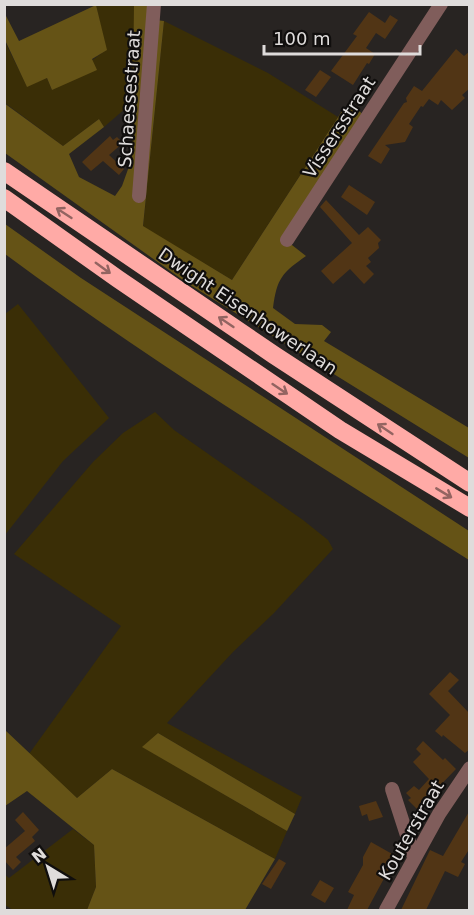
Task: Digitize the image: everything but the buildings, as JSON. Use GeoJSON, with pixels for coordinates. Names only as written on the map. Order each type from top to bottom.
{"type":"FeatureCollection","features":[{"type":"Feature","properties":{"kind":"highway","name":"Dwight Eisenhowerlaan"},"geometry":{"type":"LineString","coordinates":[[4,171],[284,362],[470,483]]}},
{"type":"Feature","properties":{"kind":"highway"},"geometry":{"type":"LineString","coordinates":[[4,198],[118,279],[340,430],[470,508]]}},
{"type":"Feature","properties":{"kind":"street","name":"Schaessestraat"},"geometry":{"type":"LineString","coordinates":[[139,196],[154,4]]}},
{"type":"Feature","properties":{"kind":"street","name":"Vissersstraat"},"geometry":{"type":"LineString","coordinates":[[287,240],[441,4]]}},
{"type":"Feature","properties":{"kind":"street","name":"Kouterstraat"},"geometry":{"type":"LineString","coordinates":[[386,910],[439,814],[470,768]]}},
{"type":"Feature","properties":{"kind":"street"},"geometry":{"type":"LineString","coordinates":[[392,789],[414,857]]}},
{"type":"Feature","properties":{"kind":"shaded area"},"geometry":{"type":"Polygon","coordinates":[[[96,5],[134,5],[134,101],[104,127],[99,119],[63,146],[5,103],[4,40],[27,86],[47,78],[52,90],[106,50],[96,5]]]}},
{"type":"Feature","properties":{"kind":"shaded area"},"geometry":{"type":"Polygon","coordinates":[[[96,5],[107,50],[92,59],[97,70],[52,90],[47,78],[27,87],[5,40],[5,14],[19,41],[96,5]]]}},
{"type":"Feature","properties":{"kind":"shaded area"},"geometry":{"type":"Polygon","coordinates":[[[134,5],[149,5],[148,19],[164,21],[143,226],[232,280],[342,111],[351,108],[358,110],[363,115],[283,238],[306,256],[282,277],[276,290],[273,308],[295,324],[322,325],[331,332],[324,341],[469,428],[469,458],[187,283],[5,153],[4,103],[63,146],[99,119],[104,127],[69,154],[79,177],[115,196],[122,186],[132,158],[134,5]]]}},
{"type":"Feature","properties":{"kind":"shaded area"},"geometry":{"type":"Polygon","coordinates":[[[164,21],[268,73],[338,117],[232,280],[143,227],[164,21]]]}},
{"type":"Feature","properties":{"kind":"shaded area"},"geometry":{"type":"Polygon","coordinates":[[[5,224],[81,278],[469,531],[469,560],[292,449],[61,295],[5,254],[5,224]]]}},
{"type":"Feature","properties":{"kind":"shaded area"},"geometry":{"type":"Polygon","coordinates":[[[18,304],[109,418],[63,461],[5,535],[5,314],[18,304]]]}},
{"type":"Feature","properties":{"kind":"shaded area"},"geometry":{"type":"Polygon","coordinates":[[[155,412],[174,430],[303,520],[328,540],[333,549],[167,723],[302,797],[295,814],[158,733],[143,747],[287,831],[275,859],[112,769],[77,798],[29,754],[121,626],[14,554],[93,462],[123,433],[155,412]]]}},
{"type":"Feature","properties":{"kind":"shaded area"},"geometry":{"type":"Polygon","coordinates":[[[5,730],[77,798],[112,769],[275,859],[245,910],[87,910],[96,887],[94,845],[27,791],[5,806],[5,730]]]}},
{"type":"Feature","properties":{"kind":"shaded area"},"geometry":{"type":"Polygon","coordinates":[[[158,733],[295,814],[287,831],[142,747],[158,733]]]}},
{"type":"Feature","properties":{"kind":"shaded area"},"geometry":{"type":"Polygon","coordinates":[[[73,829],[94,845],[96,887],[87,910],[13,910],[5,905],[4,874],[9,878],[73,829]]]}}]}
